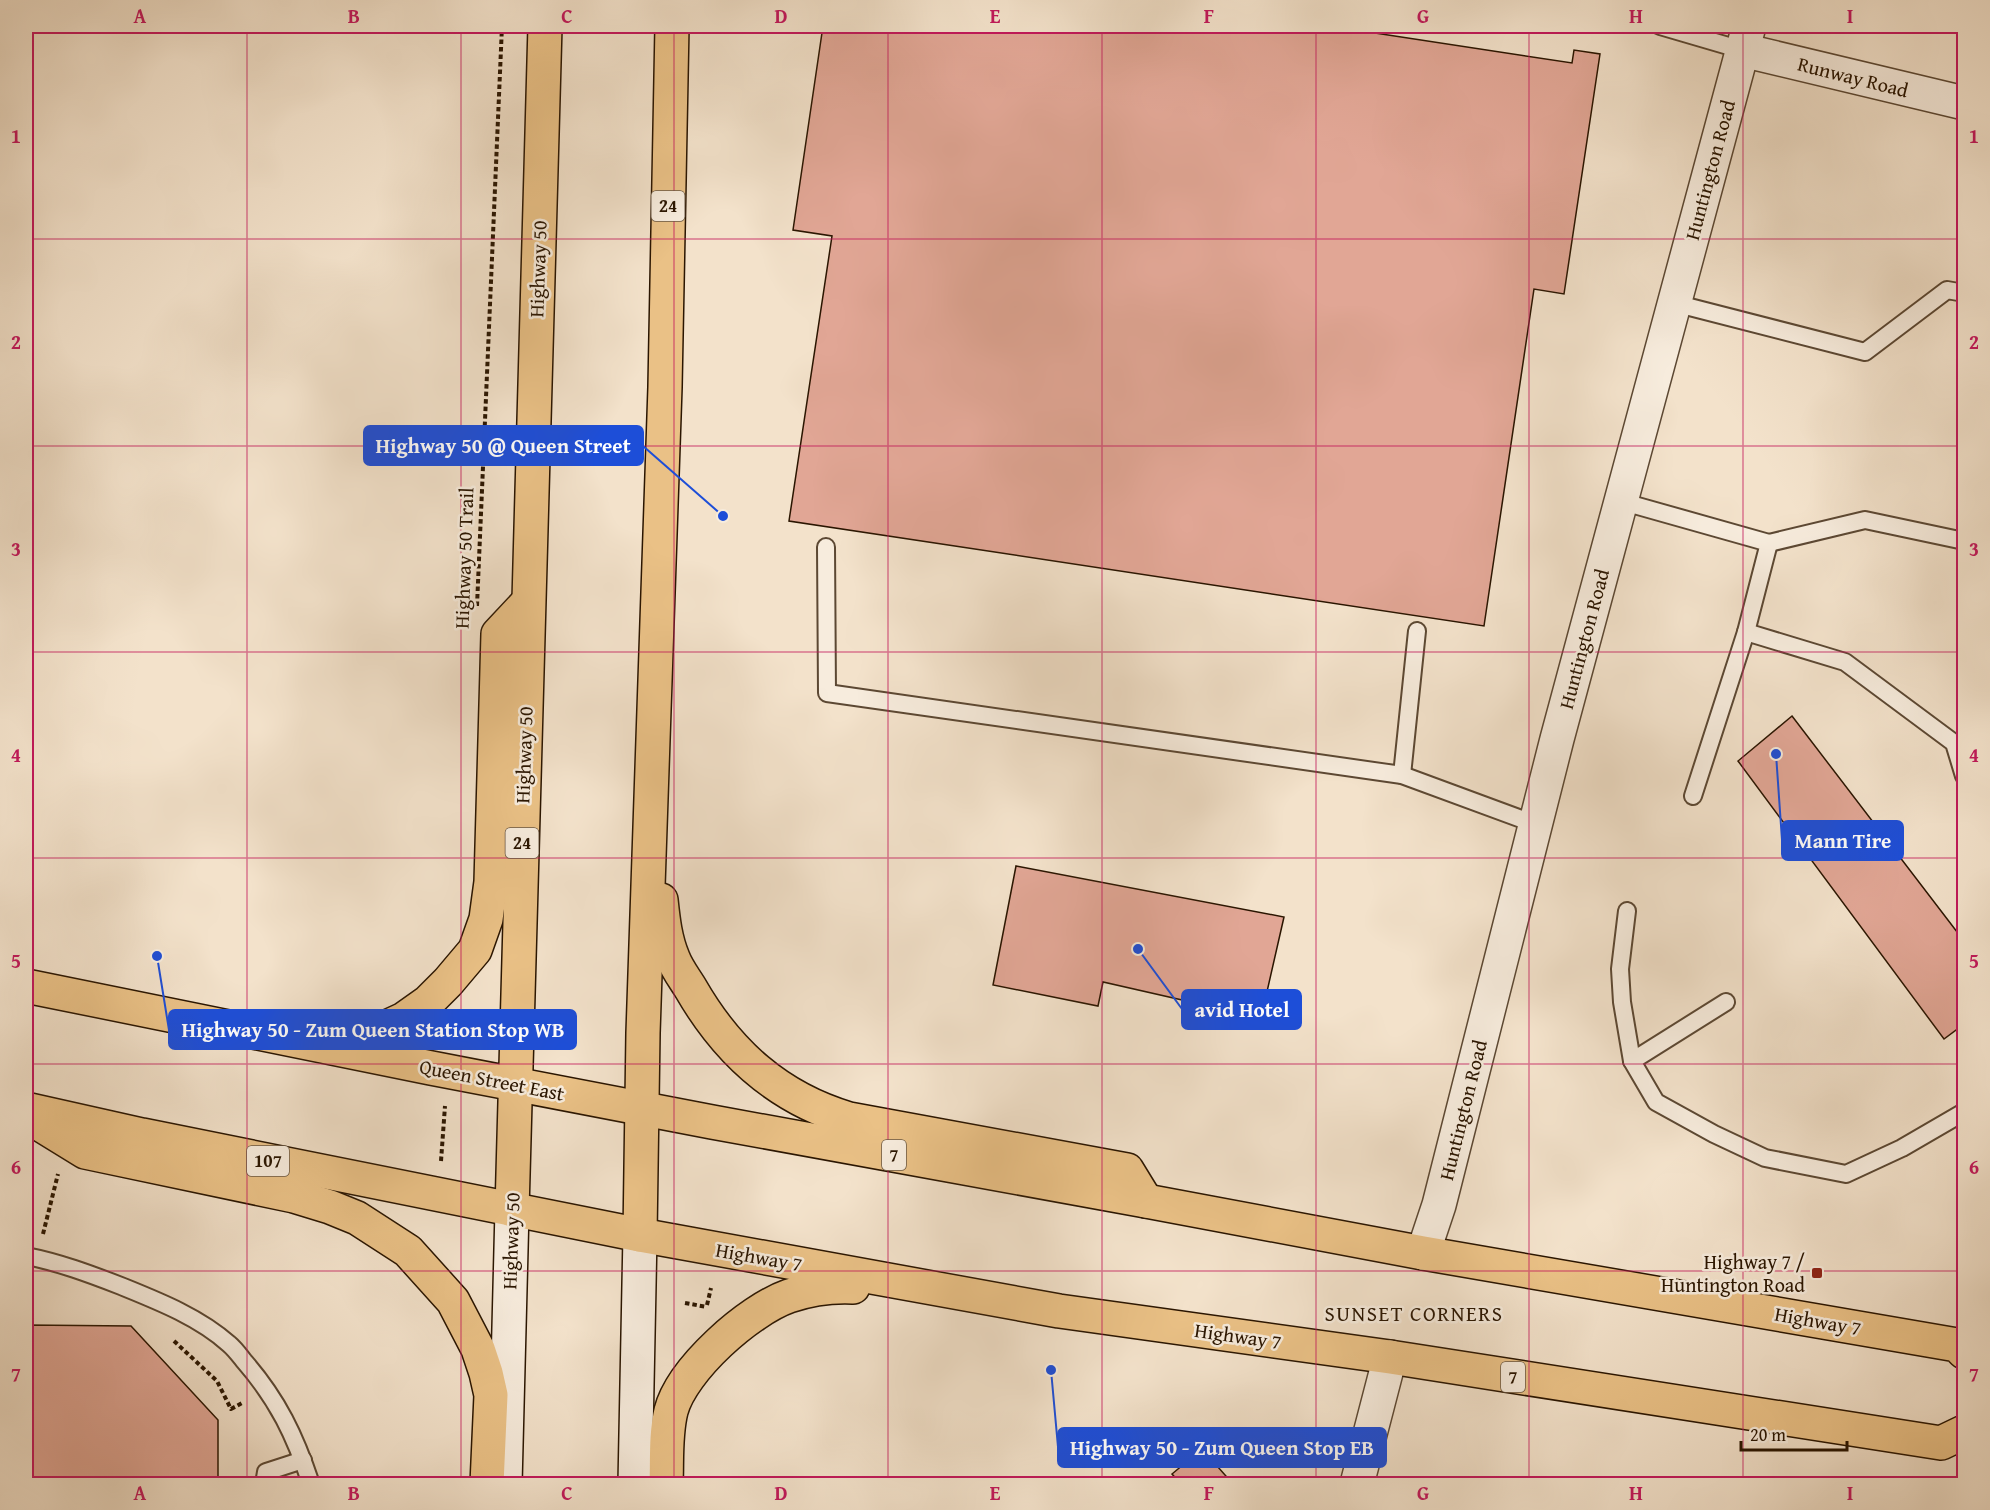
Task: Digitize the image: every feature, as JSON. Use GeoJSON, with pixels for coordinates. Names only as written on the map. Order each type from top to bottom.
{"type":"FeatureCollection","features":[{"type":"Feature","properties":{"kind":"main road","name":"Highway 50"},"geometry":{"type":"LineString","coordinates":[[512,1210],[545,26]]}},
{"type":"Feature","properties":{"kind":"main road","name":"24"},"geometry":{"type":"LineString","coordinates":[[640,1235],[643,1033],[665,387],[672,26]]}},
{"type":"Feature","properties":{"kind":"main road"},"geometry":{"type":"LineString","coordinates":[[26,976],[283,1029],[349,1039],[380,1030],[404,1019],[428,1002],[475,950],[486,920],[491,882],[498,634],[528,602]]}},
{"type":"Feature","properties":{"kind":"main road"},"geometry":{"type":"LineString","coordinates":[[657,648],[668,664],[661,899],[664,930],[673,958],[696,998],[735,1049],[767,1080],[805,1103],[828,1113],[849,1119],[1127,1170],[1146,1201]]}},
{"type":"Feature","properties":{"kind":"main road","name":"Queen Street East"},"geometry":{"type":"LineString","coordinates":[[26,986],[642,1109]]}},
{"type":"Feature","properties":{"kind":"main road","name":"107"},"geometry":{"type":"LineString","coordinates":[[26,1109],[512,1210]]}},
{"type":"Feature","properties":{"kind":"main road","name":"Highway 7"},"geometry":{"type":"LineString","coordinates":[[642,1109],[1423,1254],[1958,1345],[1965,1352]]}},
{"type":"Feature","properties":{"kind":"main road"},"geometry":{"type":"LineString","coordinates":[[26,1119],[36,1121],[85,1152],[294,1196],[330,1207],[357,1218],[408,1251],[453,1301],[478,1349],[491,1395],[487,1485]]}},
{"type":"Feature","properties":{"kind":"main road","name":"Highway 7"},"geometry":{"type":"LineString","coordinates":[[512,1210],[1059,1311],[1390,1357],[1941,1443],[1965,1431]]}},
{"type":"Feature","properties":{"kind":"main road"},"geometry":{"type":"LineString","coordinates":[[666,1485],[672,1410],[684,1384],[710,1351],[759,1312],[787,1296],[837,1286],[862,1288],[1043,1320],[1059,1311]]}},
{"type":"Feature","properties":{"kind":"street","name":"Runway Road"},"geometry":{"type":"LineString","coordinates":[[1745,38],[1965,103]]}},
{"type":"Feature","properties":{"kind":"street","name":"Huntington Road"},"geometry":{"type":"LineString","coordinates":[[1423,1254],[1439,1205],[1535,824],[1745,38]]}},
{"type":"Feature","properties":{"kind":"street","name":"Highway 50"},"geometry":{"type":"LineString","coordinates":[[505,1485],[512,1210]]}},
{"type":"Feature","properties":{"kind":"street","name":"24"},"geometry":{"type":"LineString","coordinates":[[635,1485],[640,1235]]}},
{"type":"Feature","properties":{"kind":"street"},"geometry":{"type":"LineString","coordinates":[[1357,1485],[1390,1357]]}},
{"type":"Feature","properties":{"kind":"lane"},"geometry":{"type":"LineString","coordinates":[[1660,26],[1745,38]]}},
{"type":"Feature","properties":{"kind":"lane"},"geometry":{"type":"LineString","coordinates":[[1674,303],[1865,352],[1947,290],[1965,293]]}},
{"type":"Feature","properties":{"kind":"lane"},"geometry":{"type":"LineString","coordinates":[[1620,501],[1769,543],[1865,520],[1965,541]]}},
{"type":"Feature","properties":{"kind":"lane"},"geometry":{"type":"LineString","coordinates":[[1693,795],[1746,632],[1769,543]]}},
{"type":"Feature","properties":{"kind":"lane"},"geometry":{"type":"LineString","coordinates":[[826,546],[827,693],[1402,775],[1535,824]]}},
{"type":"Feature","properties":{"kind":"lane"},"geometry":{"type":"LineString","coordinates":[[1402,775],[1417,631]]}},
{"type":"Feature","properties":{"kind":"lane"},"geometry":{"type":"LineString","coordinates":[[1746,632],[1845,662],[1954,743],[1965,776]]}},
{"type":"Feature","properties":{"kind":"lane"},"geometry":{"type":"LineString","coordinates":[[1627,911],[1620,969],[1622,1002],[1632,1061],[1656,1102],[1714,1134],[1765,1158],[1846,1174],[1902,1148],[1965,1112]]}},
{"type":"Feature","properties":{"kind":"lane"},"geometry":{"type":"LineString","coordinates":[[1632,1061],[1726,1002]]}},
{"type":"Feature","properties":{"kind":"lane"},"geometry":{"type":"LineString","coordinates":[[31,1257],[98,1277],[155,1299],[194,1320],[230,1344],[278,1404],[303,1460],[311,1485]]}},
{"type":"Feature","properties":{"kind":"lane"},"geometry":{"type":"LineString","coordinates":[[264,1485],[266,1472],[303,1460]]}},
{"type":"Feature","properties":{"kind":"path","name":"Highway 50 Trail"},"geometry":{"type":"LineString","coordinates":[[477,609],[502,26]]}},
{"type":"Feature","properties":{"kind":"path"},"geometry":{"type":"LineString","coordinates":[[439,1196],[447,1071]]}},
{"type":"Feature","properties":{"kind":"path"},"geometry":{"type":"LineString","coordinates":[[31,1257],[59,1168]]}},
{"type":"Feature","properties":{"kind":"path"},"geometry":{"type":"LineString","coordinates":[[685,1303],[707,1307]]}},
{"type":"Feature","properties":{"kind":"path"},"geometry":{"type":"LineString","coordinates":[[171,1339],[217,1382],[231,1408],[268,1390]]}},
{"type":"Feature","properties":{"kind":"building"},"geometry":{"type":"Polygon","coordinates":[[[823,26],[1329,26],[1572,63],[1574,50],[1600,54],[1564,294],[1534,289],[1484,626],[789,521],[832,236],[793,230],[823,26]]]}},
{"type":"Feature","properties":{"kind":"building"},"geometry":{"type":"Polygon","coordinates":[[[1792,716],[1964,941],[1964,1024],[1944,1039],[1738,761],[1792,716]]]}},
{"type":"Feature","properties":{"kind":"building"},"geometry":{"type":"Polygon","coordinates":[[[1016,866],[1284,917],[1261,1018],[1103,982],[1098,1006],[993,985],[1016,866]]]}},
{"type":"Feature","properties":{"kind":"building"},"geometry":{"type":"Polygon","coordinates":[[[26,1325],[131,1326],[218,1420],[218,1484],[26,1484],[26,1325]]]}},
{"type":"Feature","properties":{"kind":"building"},"geometry":{"type":"Polygon","coordinates":[[[1202,1449],[1233,1484],[1181,1484],[1172,1474],[1202,1449]]]}},
{"type":"Feature","properties":{"kind":"place","name":"Highway 50 @ Queen Street"},"geometry":{"type":"Point","coordinates":[723,516]}},
{"type":"Feature","properties":{"kind":"place","name":"Mann Tire"},"geometry":{"type":"Point","coordinates":[1776,754]}},
{"type":"Feature","properties":{"kind":"place","name":"avid Hotel"},"geometry":{"type":"Point","coordinates":[1138,949]}},
{"type":"Feature","properties":{"kind":"place","name":"Highway 50 - Zum Queen Station Stop WB"},"geometry":{"type":"Point","coordinates":[157,956]}},
{"type":"Feature","properties":{"kind":"place","name":"Highway 7 / Huntington Road"},"geometry":{"type":"Point","coordinates":[1817,1273]}},
{"type":"Feature","properties":{"kind":"place","name":"Highway 50 - Zum Queen Stop EB"},"geometry":{"type":"Point","coordinates":[1051,1370]}},
{"type":"Feature","properties":{"kind":"district","name":"SUNSET CORNERS"},"geometry":{"type":"Point","coordinates":[1414,1314]}}]}
